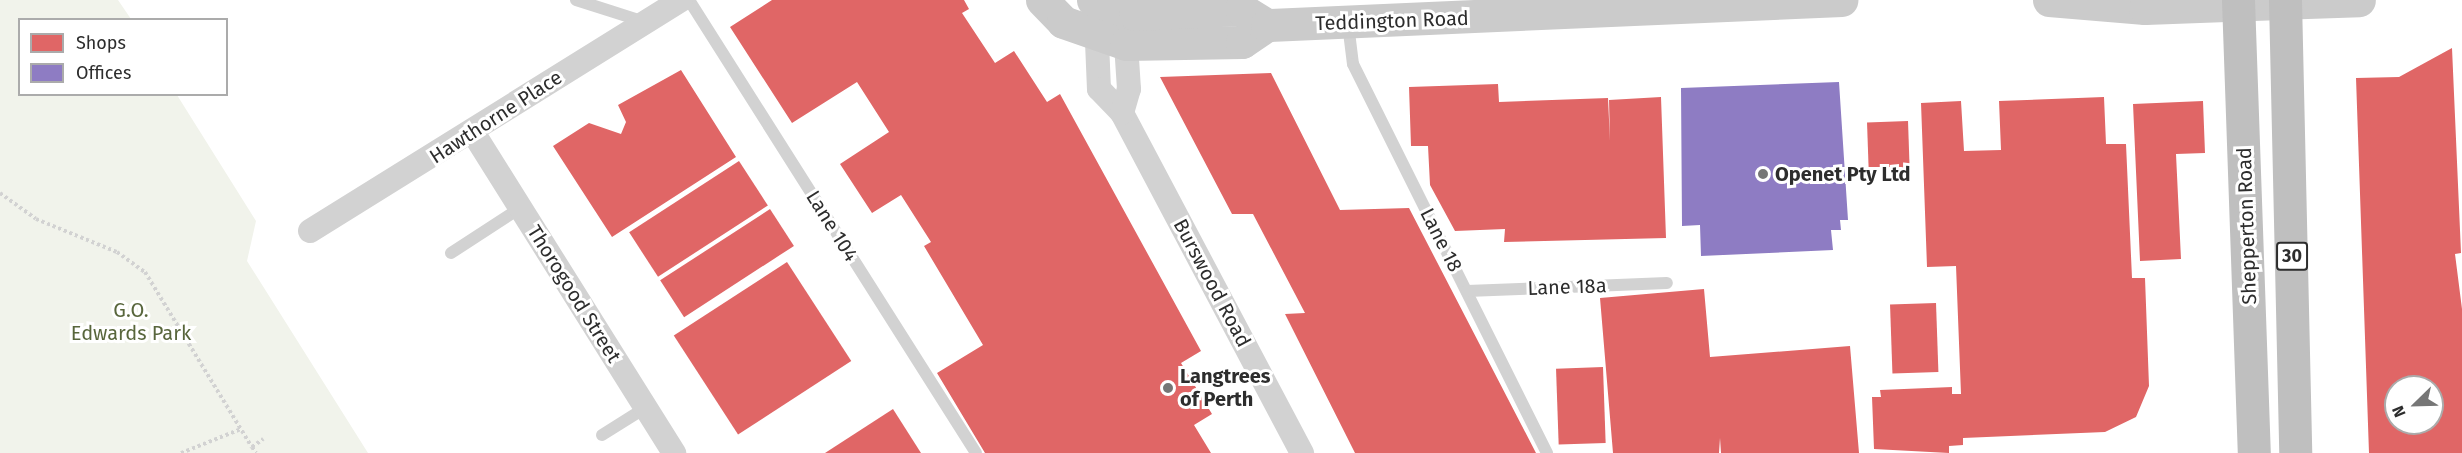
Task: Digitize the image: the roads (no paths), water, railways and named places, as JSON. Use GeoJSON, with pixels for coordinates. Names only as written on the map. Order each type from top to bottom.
{"type":"FeatureCollection","features":[{"type":"Feature","properties":{"kind":"highway","name":"Shepperton Road"},"geometry":{"type":"LineString","coordinates":[[2238,2],[2254,453]]}},
{"type":"Feature","properties":{"kind":"highway","name":"30"},"geometry":{"type":"LineString","coordinates":[[2285,2],[2295,453]]}},
{"type":"Feature","properties":{"kind":"main road"},"geometry":{"type":"LineString","coordinates":[[1042,0],[1063,22],[1093,37]]}},
{"type":"Feature","properties":{"kind":"main road","name":"Teddington Road"},"geometry":{"type":"LineString","coordinates":[[1093,37],[1110,15],[1242,42],[1268,25],[1348,24],[1841,0]]}},
{"type":"Feature","properties":{"kind":"main road"},"geometry":{"type":"LineString","coordinates":[[2049,0],[2145,8],[2238,2],[2359,0]]}},
{"type":"Feature","properties":{"kind":"street","name":"Hawthorne Place"},"geometry":{"type":"LineString","coordinates":[[310,231],[474,134],[681,0]]}},
{"type":"Feature","properties":{"kind":"street"},"geometry":{"type":"LineString","coordinates":[[1110,15],[1129,89],[1122,113]]}},
{"type":"Feature","properties":{"kind":"street","name":"Burswood Road"},"geometry":{"type":"LineString","coordinates":[[1093,37],[1099,89],[1122,113],[1302,453]]}},
{"type":"Feature","properties":{"kind":"street","name":"Thorogood Street"},"geometry":{"type":"LineString","coordinates":[[474,134],[674,453]]}},
{"type":"Feature","properties":{"kind":"lane"},"geometry":{"type":"LineString","coordinates":[[576,0],[645,22]]}},
{"type":"Feature","properties":{"kind":"lane","name":"Lane 104"},"geometry":{"type":"LineString","coordinates":[[689,0],[976,453]]}},
{"type":"Feature","properties":{"kind":"lane","name":"Lane 18"},"geometry":{"type":"LineString","coordinates":[[1348,24],[1353,64],[1547,453]]}},
{"type":"Feature","properties":{"kind":"lane"},"geometry":{"type":"LineString","coordinates":[[451,253],[520,208]]}},
{"type":"Feature","properties":{"kind":"lane","name":"Lane 18a"},"geometry":{"type":"LineString","coordinates":[[1467,291],[1667,283]]}},
{"type":"Feature","properties":{"kind":"lane"},"geometry":{"type":"LineString","coordinates":[[602,435],[645,408]]}},
{"type":"Feature","properties":{"kind":"place","name":"Openet Pty Ltd"},"geometry":{"type":"Point","coordinates":[1763,174]}},
{"type":"Feature","properties":{"kind":"place","name":"Langtrees of Perth"},"geometry":{"type":"Point","coordinates":[1168,388]}},
{"type":"Feature","properties":{"kind":"park label","name":"G.O. Edwards Park"},"geometry":{"type":"Point","coordinates":[131,322]}}]}
